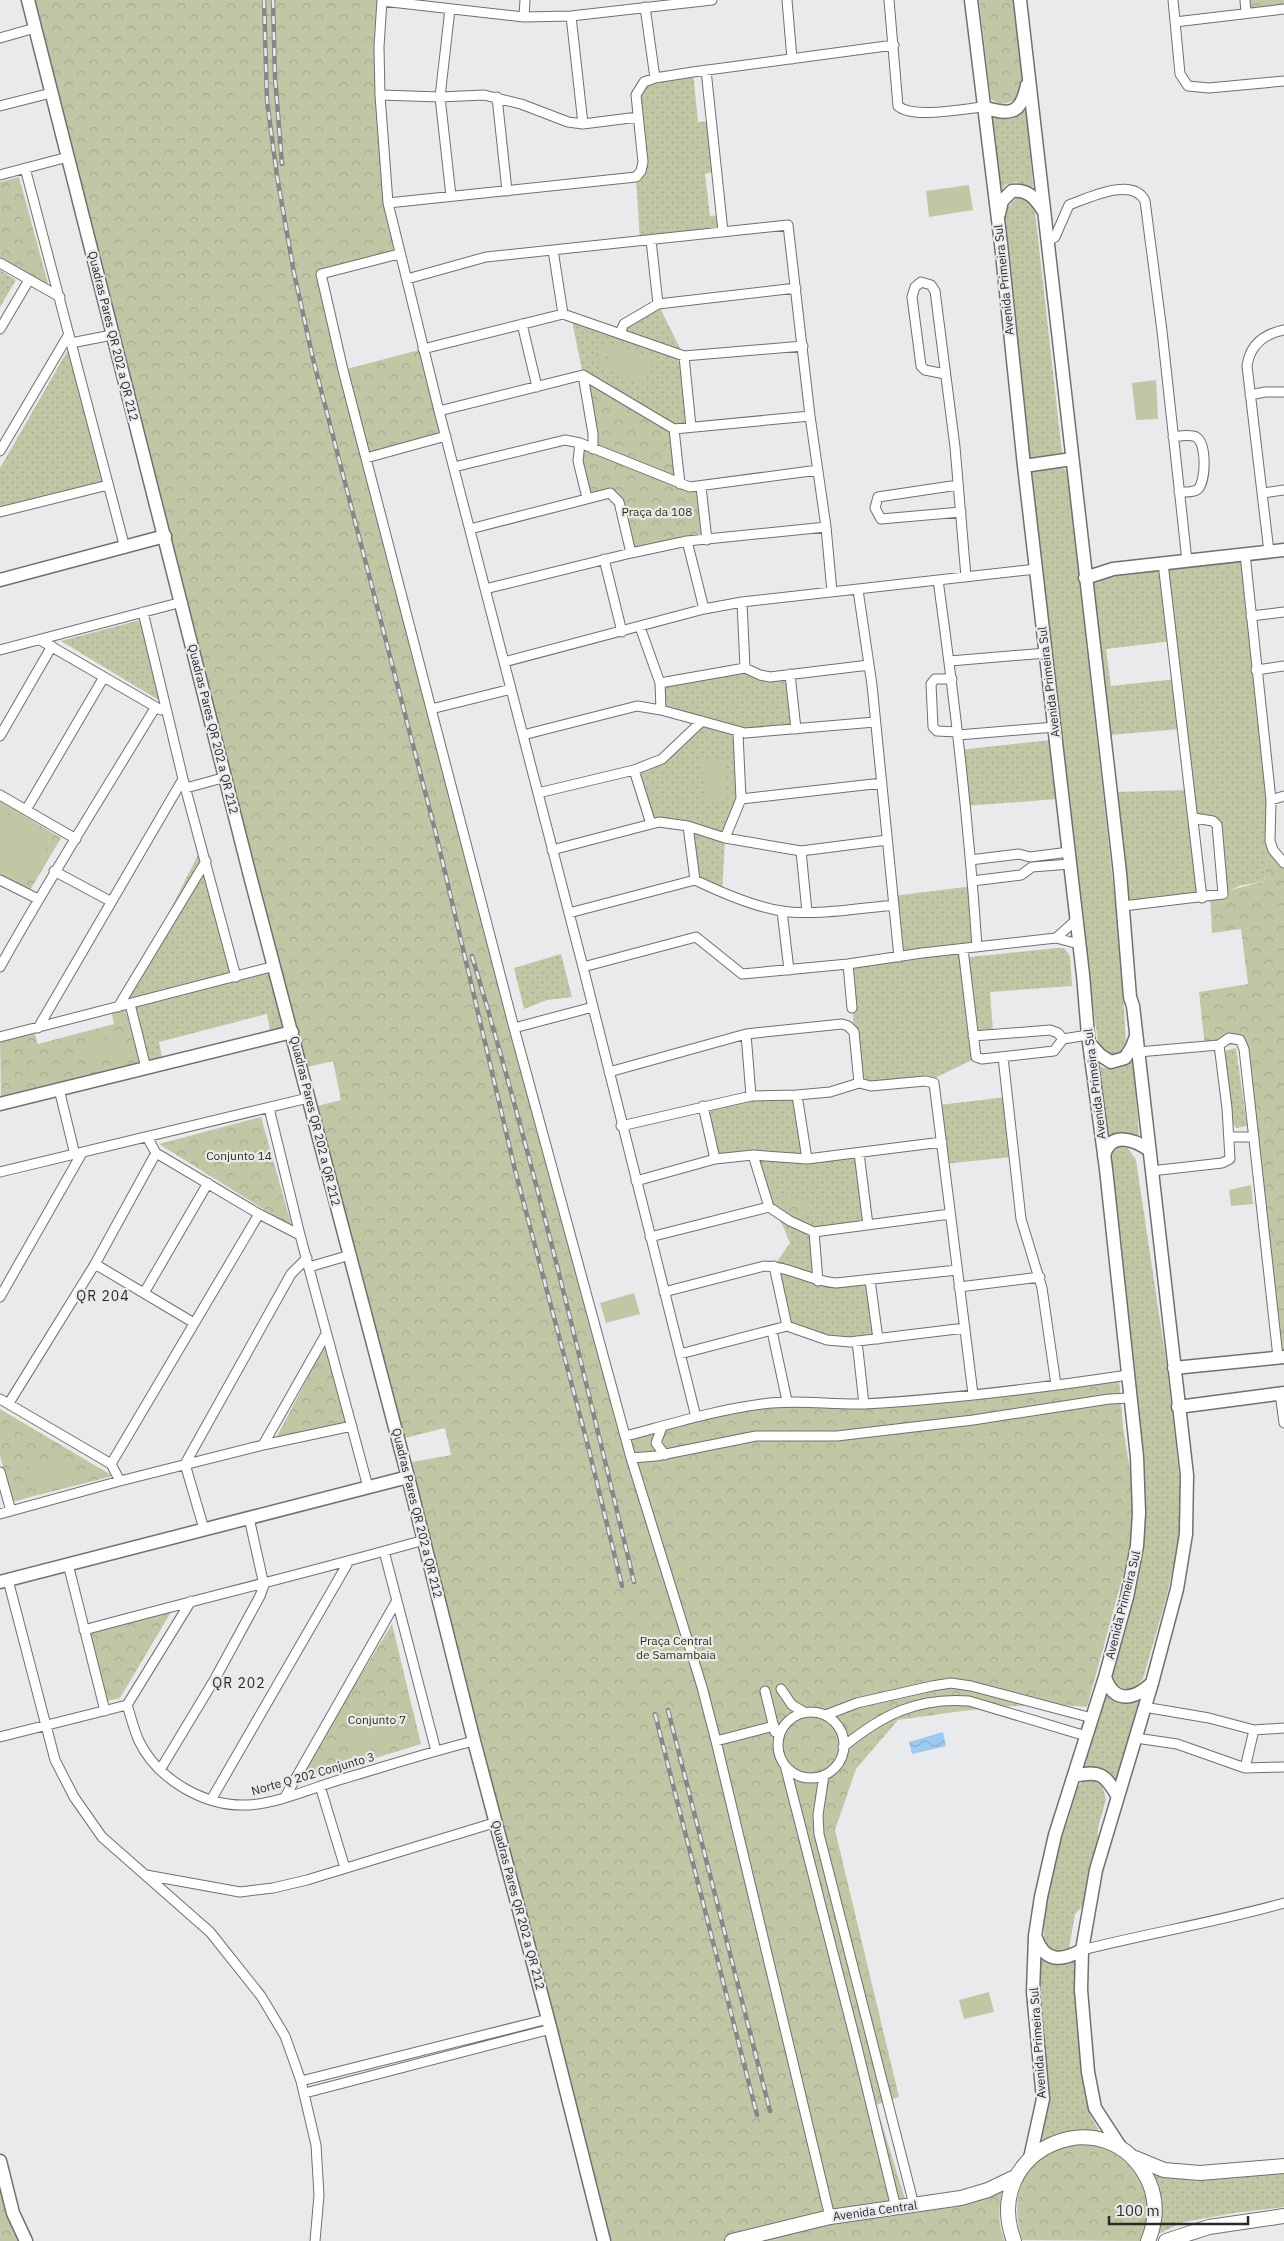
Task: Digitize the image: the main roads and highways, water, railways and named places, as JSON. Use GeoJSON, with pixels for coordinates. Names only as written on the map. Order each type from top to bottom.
{"type":"FeatureCollection","features":[{"type":"Feature","properties":{"kind":"main road","name":"Quadras Pares QR 202 a QR 212"},"geometry":{"type":"LineString","coordinates":[[28,0],[308,1098],[408,1477],[474,1741],[550,2024],[604,2241]]}},
{"type":"Feature","properties":{"kind":"main road","name":"Avenida Primeira Sul"},"geometry":{"type":"LineString","coordinates":[[971,0],[982,107],[998,222],[1089,1039],[1104,1156],[1139,1483],[1140,1513],[1137,1546],[1127,1597],[1105,1677],[1055,1835],[1041,1897],[1035,1936],[1033,1992],[1043,2099],[1030,2158]]}},
{"type":"Feature","properties":{"kind":"main road"},"geometry":{"type":"LineString","coordinates":[[1020,0],[1122,906],[1130,997],[1133,1006],[1148,1150],[1187,1474],[1186,1534],[1177,1589],[1152,1683],[1096,1870],[1082,1950],[1081,1990],[1088,2072],[1095,2108],[1121,2148],[1133,2158],[1144,2172],[1154,2198],[1155,2207],[1153,2230],[1148,2241]]}},
{"type":"Feature","properties":{"kind":"main road"},"geometry":{"type":"LineString","coordinates":[[982,107],[1004,112],[1016,109],[1024,100],[1029,78]]}},
{"type":"Feature","properties":{"kind":"main road"},"geometry":{"type":"LineString","coordinates":[[998,222],[1002,201],[1012,190],[1028,193],[1044,212]]}},
{"type":"Feature","properties":{"kind":"main road"},"geometry":{"type":"LineString","coordinates":[[1024,466],[1072,459]]}},
{"type":"Feature","properties":{"kind":"main road"},"geometry":{"type":"LineString","coordinates":[[0,580],[165,536]]}},
{"type":"Feature","properties":{"kind":"main road"},"geometry":{"type":"LineString","coordinates":[[1085,572],[1284,550]]}},
{"type":"Feature","properties":{"kind":"main road"},"geometry":{"type":"LineString","coordinates":[[0,1104],[292,1032]]}},
{"type":"Feature","properties":{"kind":"main road"},"geometry":{"type":"LineString","coordinates":[[1089,1039],[1101,1056],[1111,1062],[1125,1058],[1136,1036]]}},
{"type":"Feature","properties":{"kind":"main road"},"geometry":{"type":"LineString","coordinates":[[1104,1156],[1108,1147],[1122,1139],[1134,1141],[1148,1150]]}},
{"type":"Feature","properties":{"kind":"main road"},"geometry":{"type":"LineString","coordinates":[[1174,1368],[1281,1357]]}},
{"type":"Feature","properties":{"kind":"main road"},"geometry":{"type":"LineString","coordinates":[[1178,1407],[1282,1393]]}},
{"type":"Feature","properties":{"kind":"main road"},"geometry":{"type":"LineString","coordinates":[[4,1581],[408,1477]]}},
{"type":"Feature","properties":{"kind":"main road"},"geometry":{"type":"LineString","coordinates":[[1105,1677],[1111,1690],[1122,1696],[1139,1694],[1152,1683]]}},
{"type":"Feature","properties":{"kind":"main road"},"geometry":{"type":"LineString","coordinates":[[1074,1776],[1088,1773],[1100,1774],[1107,1779],[1118,1797]]}},
{"type":"Feature","properties":{"kind":"main road"},"geometry":{"type":"LineString","coordinates":[[1035,1936],[1039,1947],[1044,1953],[1057,1959],[1064,1959],[1082,1950]]}},
{"type":"Feature","properties":{"kind":"main road"},"geometry":{"type":"LineString","coordinates":[[1014,2241],[1008,2226],[1008,2201],[1015,2177],[1030,2158],[1050,2144],[1073,2137],[1098,2139],[1121,2148]]}},
{"type":"Feature","properties":{"kind":"main road"},"geometry":{"type":"LineString","coordinates":[[1133,2158],[1164,2170],[1200,2173],[1284,2166]]}},
{"type":"Feature","properties":{"kind":"main road"},"geometry":{"type":"LineString","coordinates":[[0,2161],[13,2213],[26,2241]]}},
{"type":"Feature","properties":{"kind":"main road","name":"Avenida Central"},"geometry":{"type":"LineString","coordinates":[[732,2241],[830,2217],[961,2198],[988,2190],[1015,2177]]}},
{"type":"Feature","properties":{"kind":"main road"},"geometry":{"type":"LineString","coordinates":[[1166,2241],[1209,2227],[1284,2216]]}},
{"type":"Feature","properties":{"kind":"water"},"geometry":{"type":"Polygon","coordinates":[[[943,1732],[946,1746],[912,1754],[909,1742],[943,1732]]]}},
{"type":"Feature","properties":{"kind":"railway"},"geometry":{"type":"LineString","coordinates":[[264,0],[267,101],[277,176],[294,273],[313,359],[436,834],[515,1170],[588,1446],[622,1586]]}},
{"type":"Feature","properties":{"kind":"railway"},"geometry":{"type":"LineString","coordinates":[[273,0],[275,77],[282,164]]}},
{"type":"Feature","properties":{"kind":"railway"},"geometry":{"type":"LineString","coordinates":[[472,956],[537,1189],[634,1582]]}},
{"type":"Feature","properties":{"kind":"railway"},"geometry":{"type":"LineString","coordinates":[[668,1710],[770,2111]]}},
{"type":"Feature","properties":{"kind":"railway"},"geometry":{"type":"LineString","coordinates":[[655,1714],[757,2115]]}},
{"type":"Feature","properties":{"kind":"district","name":"QR 204"},"geometry":{"type":"Point","coordinates":[103,1296]}},
{"type":"Feature","properties":{"kind":"district","name":"QR 202"},"geometry":{"type":"Point","coordinates":[239,1683]}},
{"type":"Feature","properties":{"kind":"park label","name":"Praça da 108"},"geometry":{"type":"Point","coordinates":[657,512]}},
{"type":"Feature","properties":{"kind":"park label","name":"Conjunto 14"},"geometry":{"type":"Point","coordinates":[239,1156]}},
{"type":"Feature","properties":{"kind":"park label","name":"Praça Central de Samambaia"},"geometry":{"type":"Point","coordinates":[676,1648]}},
{"type":"Feature","properties":{"kind":"park label","name":"Conjunto 7"},"geometry":{"type":"Point","coordinates":[377,1720]}}]}
